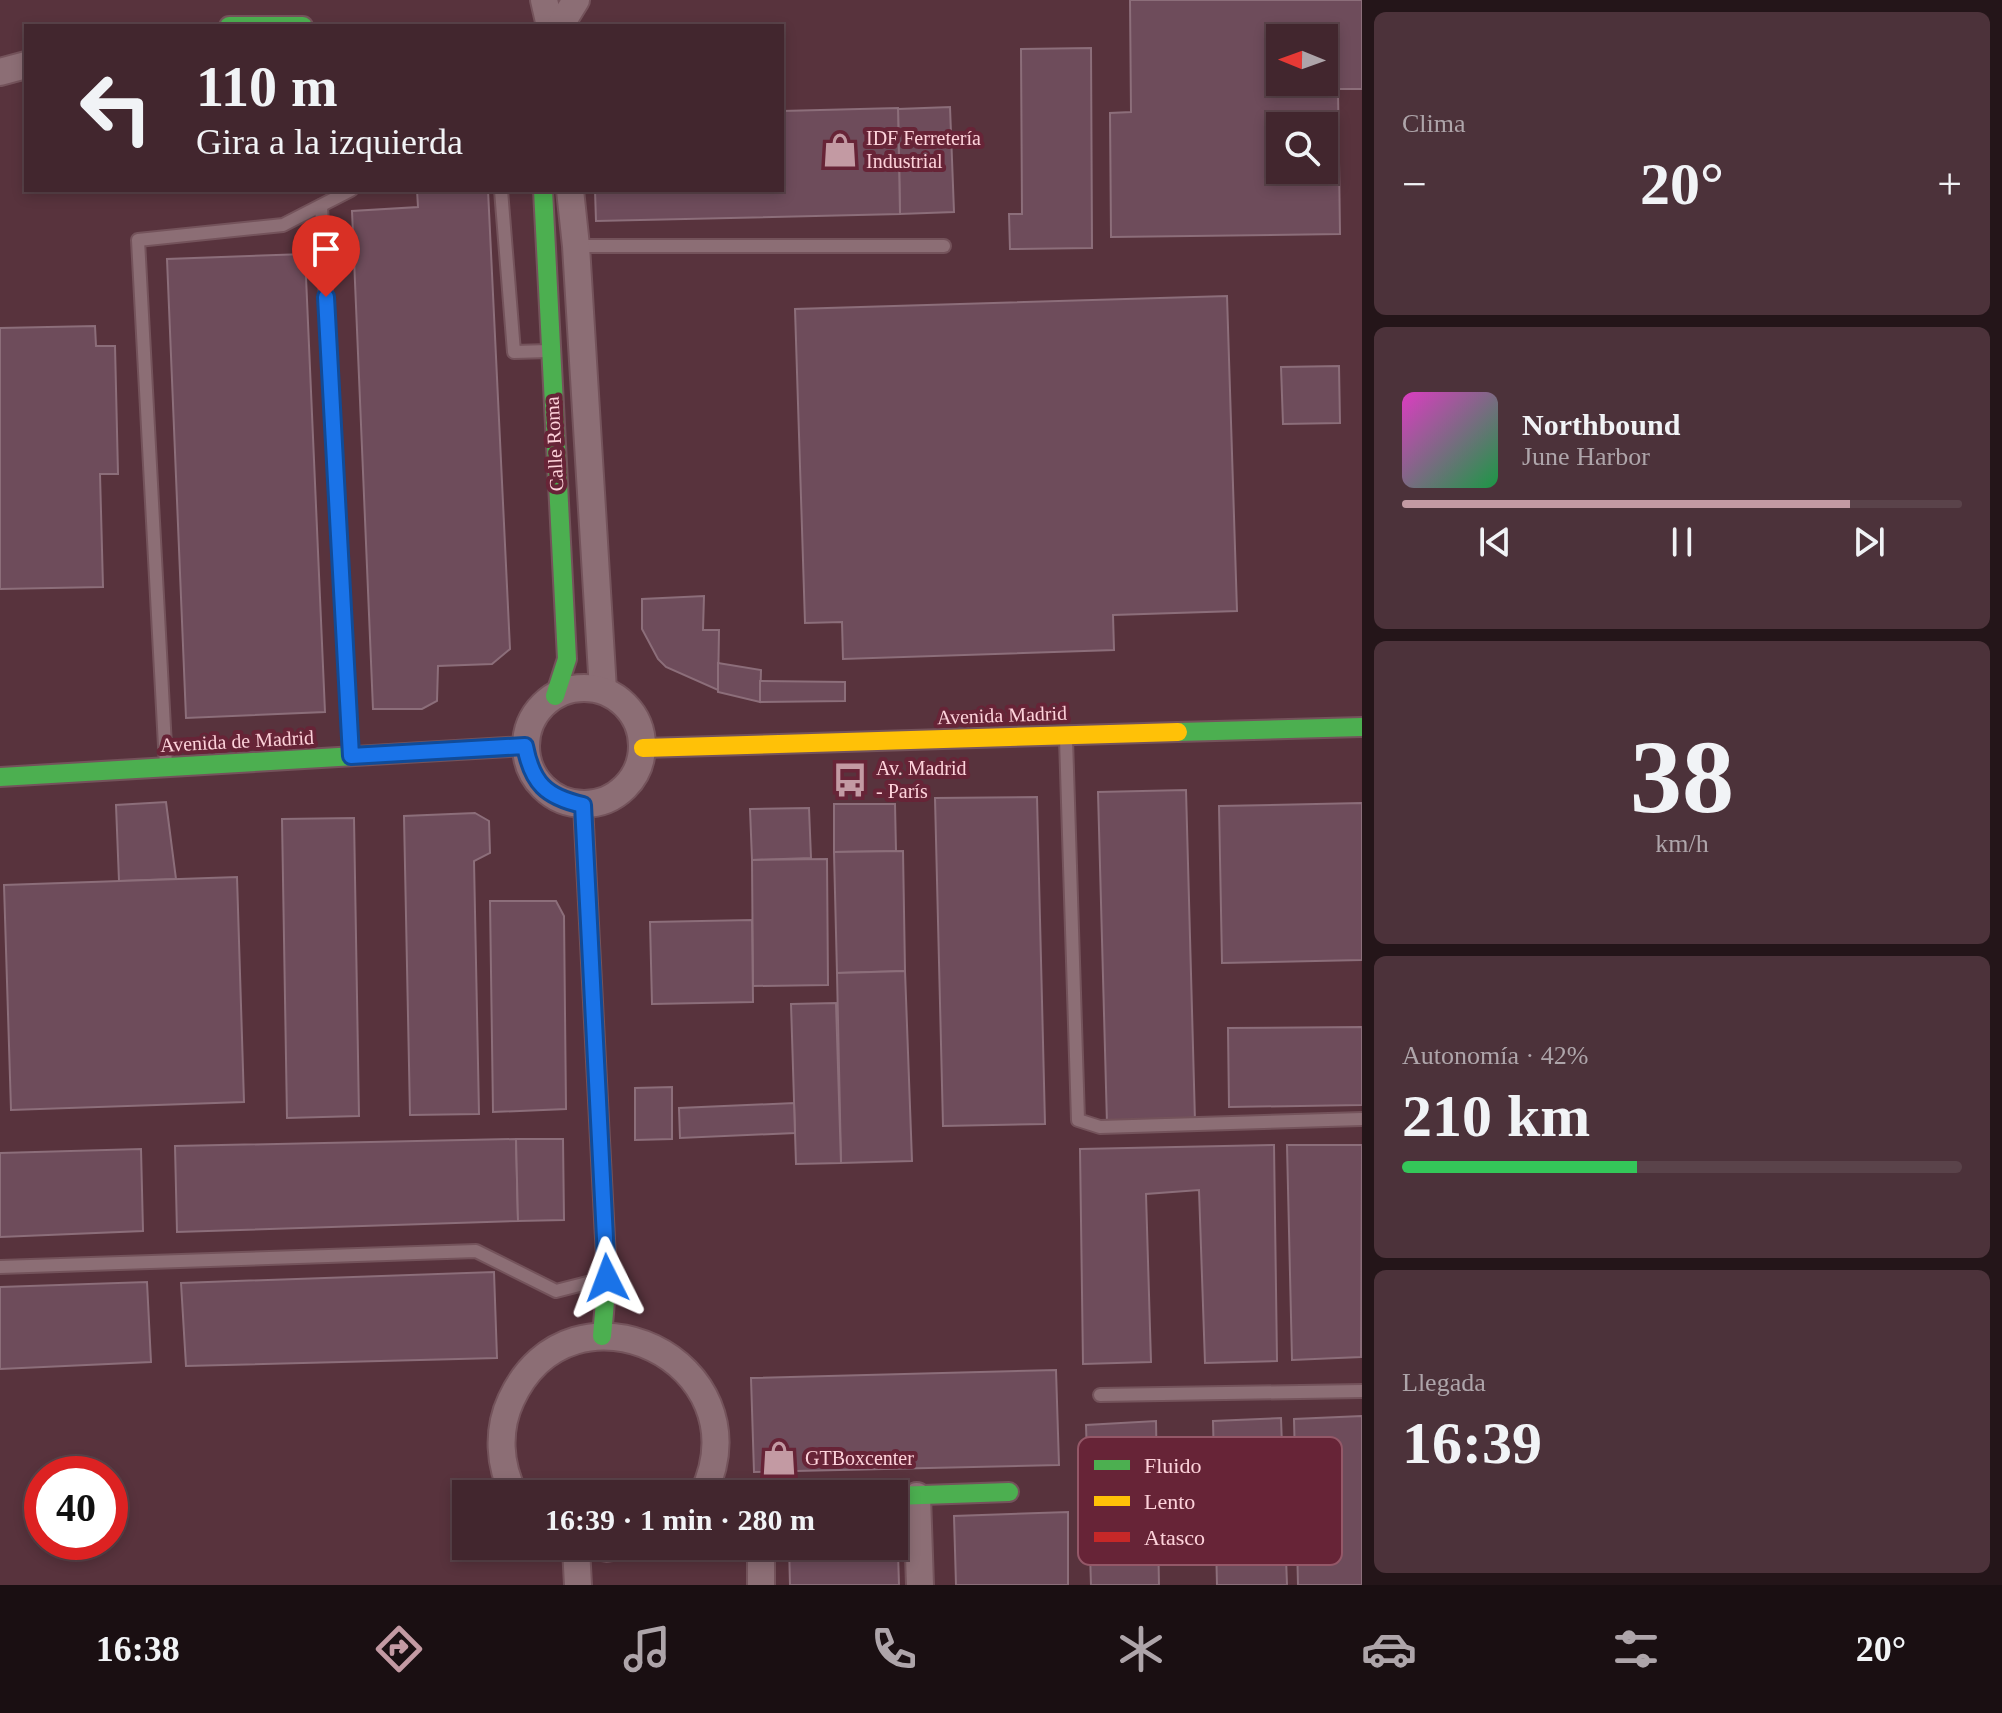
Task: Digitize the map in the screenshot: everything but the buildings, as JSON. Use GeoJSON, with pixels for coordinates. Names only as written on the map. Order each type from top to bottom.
{"type":"FeatureCollection","features":[{"type":"Feature","properties":{"kind":"street"},"geometry":{"type":"LineString","coordinates":[[544,0],[550,24]]}},
{"type":"Feature","properties":{"kind":"street"},"geometry":{"type":"LineString","coordinates":[[561,24],[576,0]]}},
{"type":"Feature","properties":{"kind":"street"},"geometry":{"type":"LineString","coordinates":[[0,72],[24,66]]}},
{"type":"Feature","properties":{"kind":"street","name":"Calle Roma"},"geometry":{"type":"LineString","coordinates":[[543,192],[567,659],[555,696]]}},
{"type":"Feature","properties":{"kind":"street","name":"Calle Roma"},"geometry":{"type":"LineString","coordinates":[[570,192],[603,690]]}},
{"type":"Feature","properties":{"kind":"street"},"geometry":{"type":"LineString","coordinates":[[570,688],[603,690],[619,698],[633,713],[640,728],[641,760],[632,780],[613,798],[583,805],[560,800],[542,787],[529,766],[526,735],[545,701],[570,688]]}},
{"type":"Feature","properties":{"kind":"street","name":"Avenida Madrid"},"geometry":{"type":"LineString","coordinates":[[643,748],[1362,727]]}},
{"type":"Feature","properties":{"kind":"street","name":"Avenida de Madrid"},"geometry":{"type":"LineString","coordinates":[[0,777],[525,746]]}},
{"type":"Feature","properties":{"kind":"street"},"geometry":{"type":"LineString","coordinates":[[583,805],[607,1278],[602,1336]]}},
{"type":"Feature","properties":{"kind":"street"},"geometry":{"type":"LineString","coordinates":[[507,1480],[501,1448],[505,1414],[519,1384],[541,1360],[570,1343],[602,1336],[634,1339],[664,1351],[688,1371],[706,1398],[715,1429],[715,1461],[708,1480]]}},
{"type":"Feature","properties":{"kind":"street"},"geometry":{"type":"LineString","coordinates":[[908,1496],[1009,1492]]}},
{"type":"Feature","properties":{"kind":"street"},"geometry":{"type":"LineString","coordinates":[[908,1509],[920,1585]]}},
{"type":"Feature","properties":{"kind":"street"},"geometry":{"type":"LineString","coordinates":[[575,1560],[578,1585]]}},
{"type":"Feature","properties":{"kind":"street"},"geometry":{"type":"LineString","coordinates":[[761,1560],[761,1585]]}},
{"type":"Feature","properties":{"kind":"lane"},"geometry":{"type":"LineString","coordinates":[[167,767],[138,240],[283,225],[347,192]]}},
{"type":"Feature","properties":{"kind":"lane"},"geometry":{"type":"LineString","coordinates":[[501,192],[514,352],[549,351]]}},
{"type":"Feature","properties":{"kind":"lane"},"geometry":{"type":"LineString","coordinates":[[321,206],[351,756]]}},
{"type":"Feature","properties":{"kind":"lane"},"geometry":{"type":"LineString","coordinates":[[576,246],[944,246]]}},
{"type":"Feature","properties":{"kind":"lane"},"geometry":{"type":"LineString","coordinates":[[1066,735],[1078,1120],[1100,1127],[1362,1119]]}},
{"type":"Feature","properties":{"kind":"lane"},"geometry":{"type":"LineString","coordinates":[[0,1267],[476,1251],[556,1291],[607,1278]]}},
{"type":"Feature","properties":{"kind":"lane"},"geometry":{"type":"LineString","coordinates":[[1100,1395],[1362,1391]]}},
{"type":"Feature","properties":{"kind":"traffic: fast"},"geometry":{"type":"LineString","coordinates":[[543,192],[567,659],[555,696]]}},
{"type":"Feature","properties":{"kind":"traffic: fast"},"geometry":{"type":"LineString","coordinates":[[1178,732],[1362,727]]}},
{"type":"Feature","properties":{"kind":"traffic: fast"},"geometry":{"type":"LineString","coordinates":[[0,777],[525,746]]}},
{"type":"Feature","properties":{"kind":"traffic: fast"},"geometry":{"type":"LineString","coordinates":[[583,805],[607,1278],[602,1336]]}},
{"type":"Feature","properties":{"kind":"traffic: fast"},"geometry":{"type":"LineString","coordinates":[[908,1496],[1009,1492]]}},
{"type":"Feature","properties":{"kind":"traffic: slow"},"geometry":{"type":"LineString","coordinates":[[643,748],[1178,732]]}},
{"type":"Feature","properties":{"kind":"place","name":"IDF Ferretería Industrial"},"geometry":{"type":"Point","coordinates":[840,150]}},
{"type":"Feature","properties":{"kind":"place","name":"Av. Madrid - París"},"geometry":{"type":"Point","coordinates":[850,780]}},
{"type":"Feature","properties":{"kind":"place","name":"GTBoxcenter"},"geometry":{"type":"Point","coordinates":[779,1458]}},
{"type":"Feature","properties":{"kind":"route"},"geometry":{"type":"LineString","coordinates":[[326,297],[351,756],[525,746],[529,766],[542,787],[560,800],[583,805],[607,1278]]}}]}
